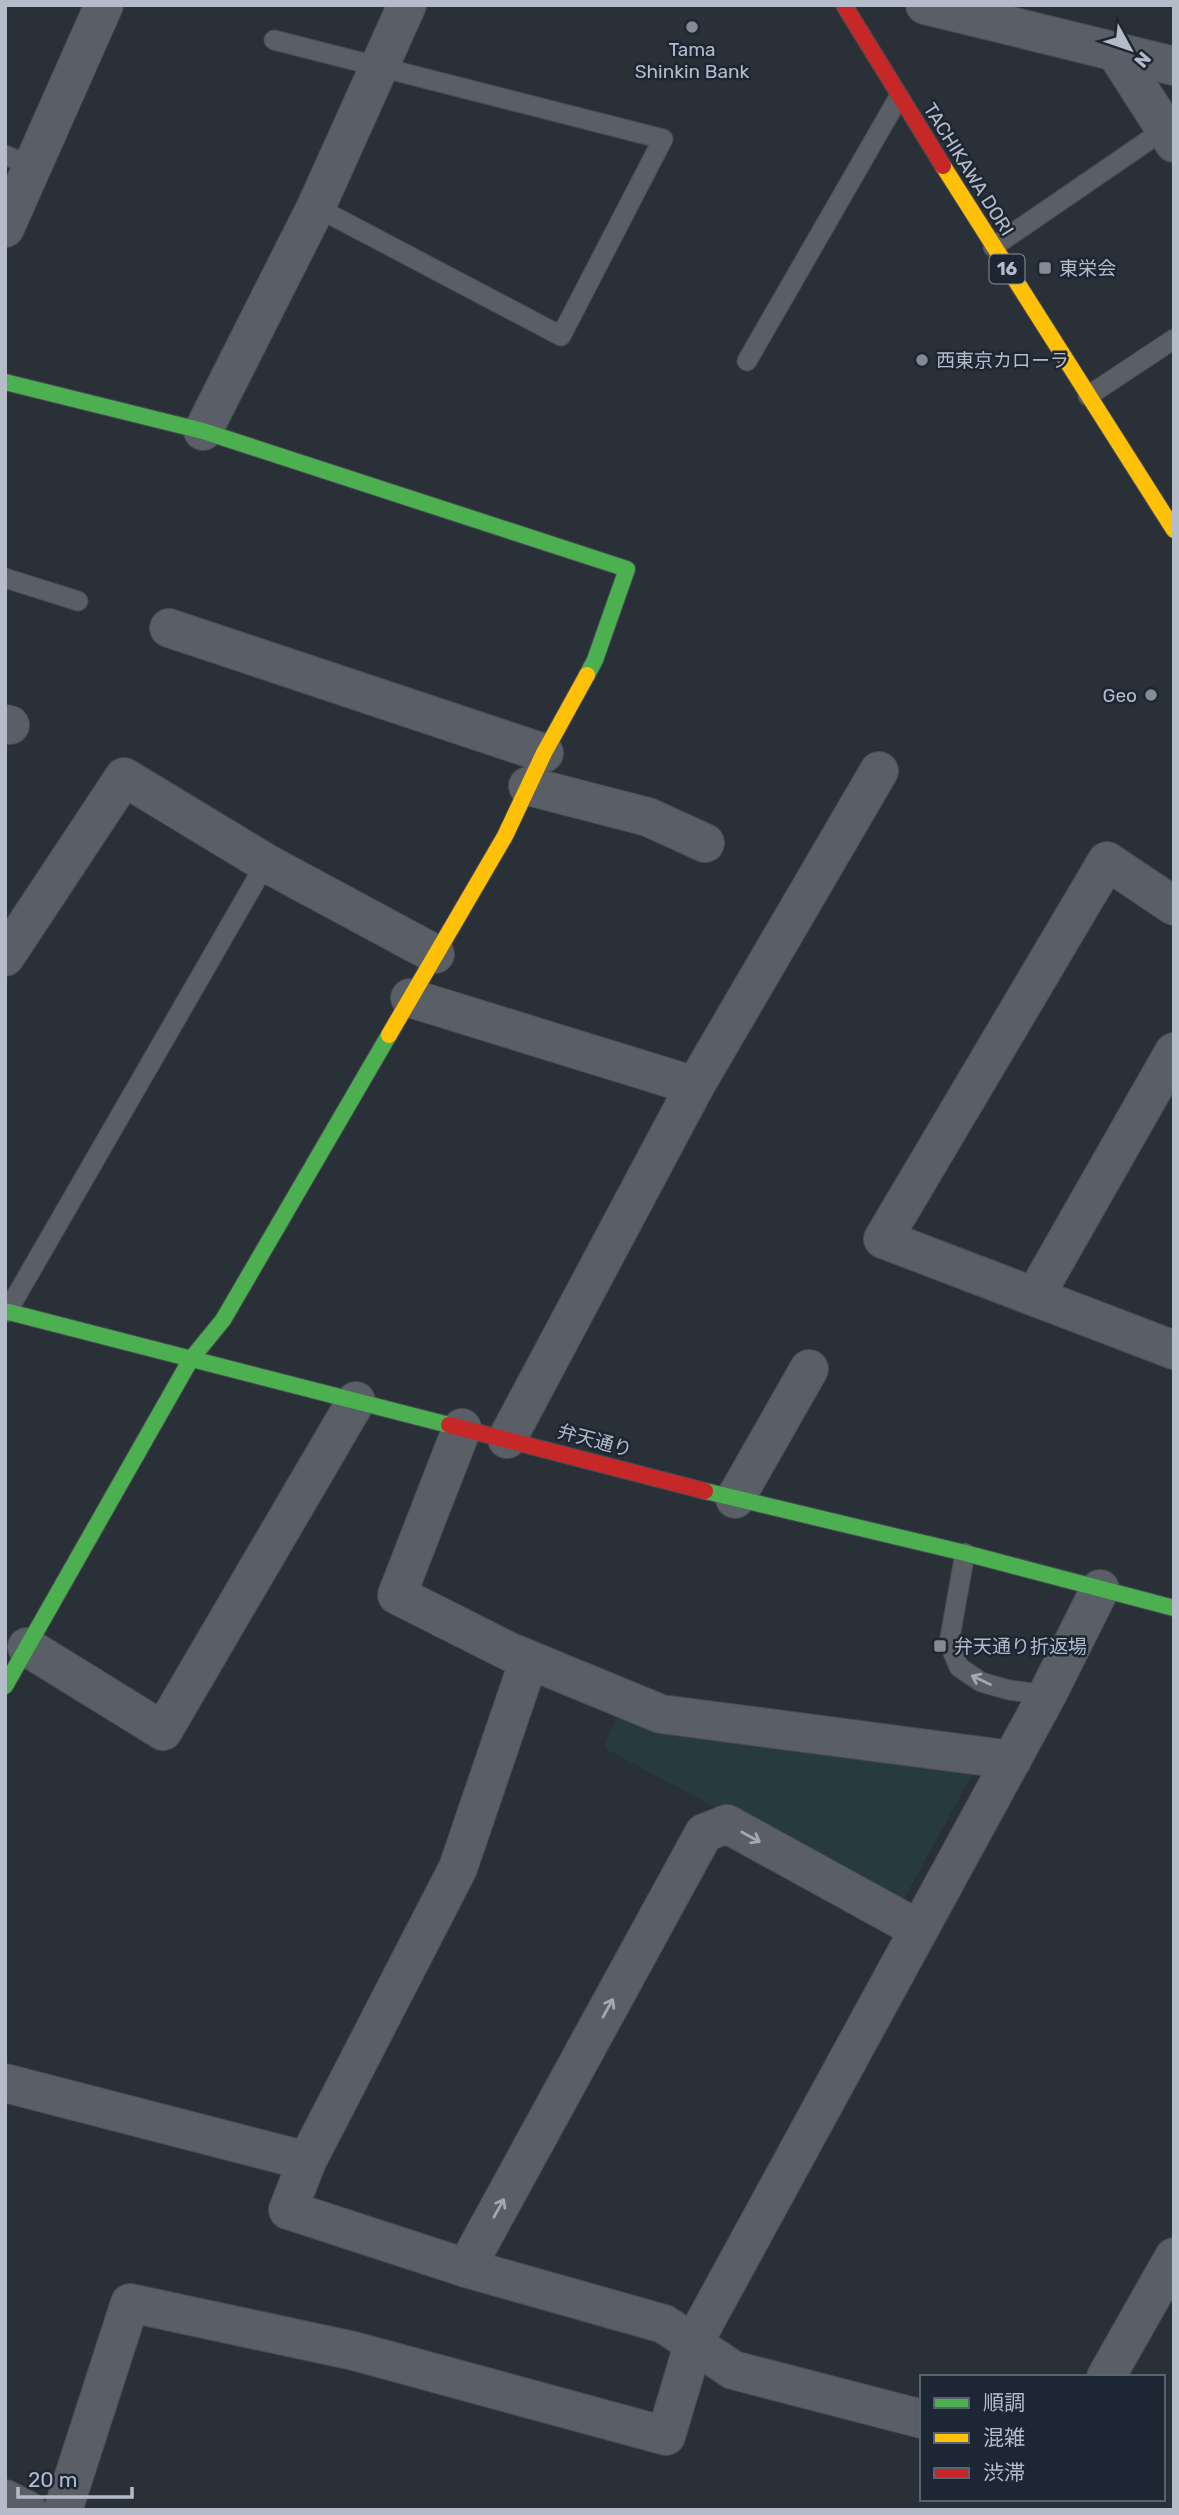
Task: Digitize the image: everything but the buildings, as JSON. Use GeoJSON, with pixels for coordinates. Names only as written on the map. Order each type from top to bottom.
{"type":"FeatureCollection","features":[{"type":"Feature","properties":{"kind":"street"},"geometry":{"type":"LineString","coordinates":[[5,228],[19,160],[104,5]]}},
{"type":"Feature","properties":{"kind":"street"},"geometry":{"type":"LineString","coordinates":[[203,431],[316,207],[407,5]]}},
{"type":"Feature","properties":{"kind":"street","name":"TACHIKAWA DORI"},"geometry":{"type":"LineString","coordinates":[[844,5],[993,247],[1174,530]]}},
{"type":"Feature","properties":{"kind":"street"},"geometry":{"type":"LineString","coordinates":[[925,5],[1174,66]]}},
{"type":"Feature","properties":{"kind":"street"},"geometry":{"type":"LineString","coordinates":[[1115,51],[1169,136]]}},
{"type":"Feature","properties":{"kind":"street"},"geometry":{"type":"LineString","coordinates":[[5,382],[203,431],[627,569],[595,660],[536,770],[505,836],[223,1320],[191,1359],[5,1686]]}},
{"type":"Feature","properties":{"kind":"street"},"geometry":{"type":"LineString","coordinates":[[169,628],[536,770],[705,843]]}},
{"type":"Feature","properties":{"kind":"street"},"geometry":{"type":"LineString","coordinates":[[507,1439],[695,1086],[879,771]]}},
{"type":"Feature","properties":{"kind":"street"},"geometry":{"type":"LineString","coordinates":[[5,957],[124,777],[266,863],[435,954]]}},
{"type":"Feature","properties":{"kind":"street"},"geometry":{"type":"LineString","coordinates":[[1174,906],[1107,861],[883,1239],[1174,1350]]}},
{"type":"Feature","properties":{"kind":"street"},"geometry":{"type":"LineString","coordinates":[[411,998],[695,1086]]}},
{"type":"Feature","properties":{"kind":"street"},"geometry":{"type":"LineString","coordinates":[[1035,1296],[1174,1052]]}},
{"type":"Feature","properties":{"kind":"street","name":"弁天通り"},"geometry":{"type":"LineString","coordinates":[[6,1312],[735,1499],[965,1553],[1174,1608]]}},
{"type":"Feature","properties":{"kind":"street"},"geometry":{"type":"LineString","coordinates":[[735,1499],[809,1369]]}},
{"type":"Feature","properties":{"kind":"street"},"geometry":{"type":"LineString","coordinates":[[27,1647],[163,1731],[356,1401]]}},
{"type":"Feature","properties":{"kind":"street"},"geometry":{"type":"LineString","coordinates":[[462,1428],[397,1595],[529,1660],[661,1714],[1012,1760]]}},
{"type":"Feature","properties":{"kind":"street"},"geometry":{"type":"LineString","coordinates":[[64,2510],[130,2303],[354,2351],[666,2436],[694,2342],[1012,1760],[1100,1590]]}},
{"type":"Feature","properties":{"kind":"street"},"geometry":{"type":"LineString","coordinates":[[529,1660],[458,1868],[307,2161],[288,2210],[466,2267],[664,2325],[694,2342],[733,2370],[920,2418]]}},
{"type":"Feature","properties":{"kind":"street"},"geometry":{"type":"LineString","coordinates":[[466,2267],[704,1833],[727,1824],[918,1929]]}},
{"type":"Feature","properties":{"kind":"street"},"geometry":{"type":"LineString","coordinates":[[5,2083],[307,2161]]}},
{"type":"Feature","properties":{"kind":"street"},"geometry":{"type":"LineString","coordinates":[[1107,2375],[1174,2257]]}},
{"type":"Feature","properties":{"kind":"street"},"geometry":{"type":"LineString","coordinates":[[5,2499],[27,2510]]}},
{"type":"Feature","properties":{"kind":"lane"},"geometry":{"type":"LineString","coordinates":[[274,40],[663,139],[561,336],[316,207]]}},
{"type":"Feature","properties":{"kind":"lane"},"geometry":{"type":"LineString","coordinates":[[747,361],[899,97]]}},
{"type":"Feature","properties":{"kind":"lane"},"geometry":{"type":"LineString","coordinates":[[993,247],[1169,136]]}},
{"type":"Feature","properties":{"kind":"lane"},"geometry":{"type":"LineString","coordinates":[[1088,396],[1174,339]]}},
{"type":"Feature","properties":{"kind":"lane"},"geometry":{"type":"LineString","coordinates":[[5,578],[78,601]]}},
{"type":"Feature","properties":{"kind":"lane"},"geometry":{"type":"LineString","coordinates":[[6,1312],[266,863]]}},
{"type":"Feature","properties":{"kind":"lane"},"geometry":{"type":"LineString","coordinates":[[965,1553],[949,1643],[959,1667],[981,1682],[1009,1690],[1047,1695]]}},
{"type":"Feature","properties":{"kind":"green space"},"geometry":{"type":"Polygon","coordinates":[[[619,1710],[973,1773],[900,1906],[604,1748],[619,1710]]]}},
{"type":"Feature","properties":{"kind":"traffic: fast"},"geometry":{"type":"LineString","coordinates":[[5,382],[203,431],[627,569],[595,660],[587,675]]}},
{"type":"Feature","properties":{"kind":"traffic: fast"},"geometry":{"type":"LineString","coordinates":[[5,1686],[191,1359],[223,1320],[389,1035]]}},
{"type":"Feature","properties":{"kind":"traffic: fast"},"geometry":{"type":"LineString","coordinates":[[5,1311],[449,1425]]}},
{"type":"Feature","properties":{"kind":"traffic: fast"},"geometry":{"type":"LineString","coordinates":[[705,1491],[965,1553],[1174,1608]]}},
{"type":"Feature","properties":{"kind":"traffic: slow"},"geometry":{"type":"LineString","coordinates":[[943,166],[1174,530]]}},
{"type":"Feature","properties":{"kind":"traffic: slow"},"geometry":{"type":"LineString","coordinates":[[389,1035],[505,836],[544,753],[587,675]]}},
{"type":"Feature","properties":{"kind":"traffic: jam"},"geometry":{"type":"LineString","coordinates":[[844,5],[943,166]]}},
{"type":"Feature","properties":{"kind":"traffic: jam"},"geometry":{"type":"LineString","coordinates":[[449,1425],[705,1491]]}},
{"type":"Feature","properties":{"kind":"place","name":"Tama Shinkin Bank"},"geometry":{"type":"Point","coordinates":[692,27]}},
{"type":"Feature","properties":{"kind":"place","name":"東栄会"},"geometry":{"type":"Point","coordinates":[1045,268]}},
{"type":"Feature","properties":{"kind":"place","name":"西東京カローラ"},"geometry":{"type":"Point","coordinates":[922,360]}},
{"type":"Feature","properties":{"kind":"place","name":"Geo"},"geometry":{"type":"Point","coordinates":[1151,695]}},
{"type":"Feature","properties":{"kind":"place","name":"弁天通り折返場"},"geometry":{"type":"Point","coordinates":[940,1646]}}]}
